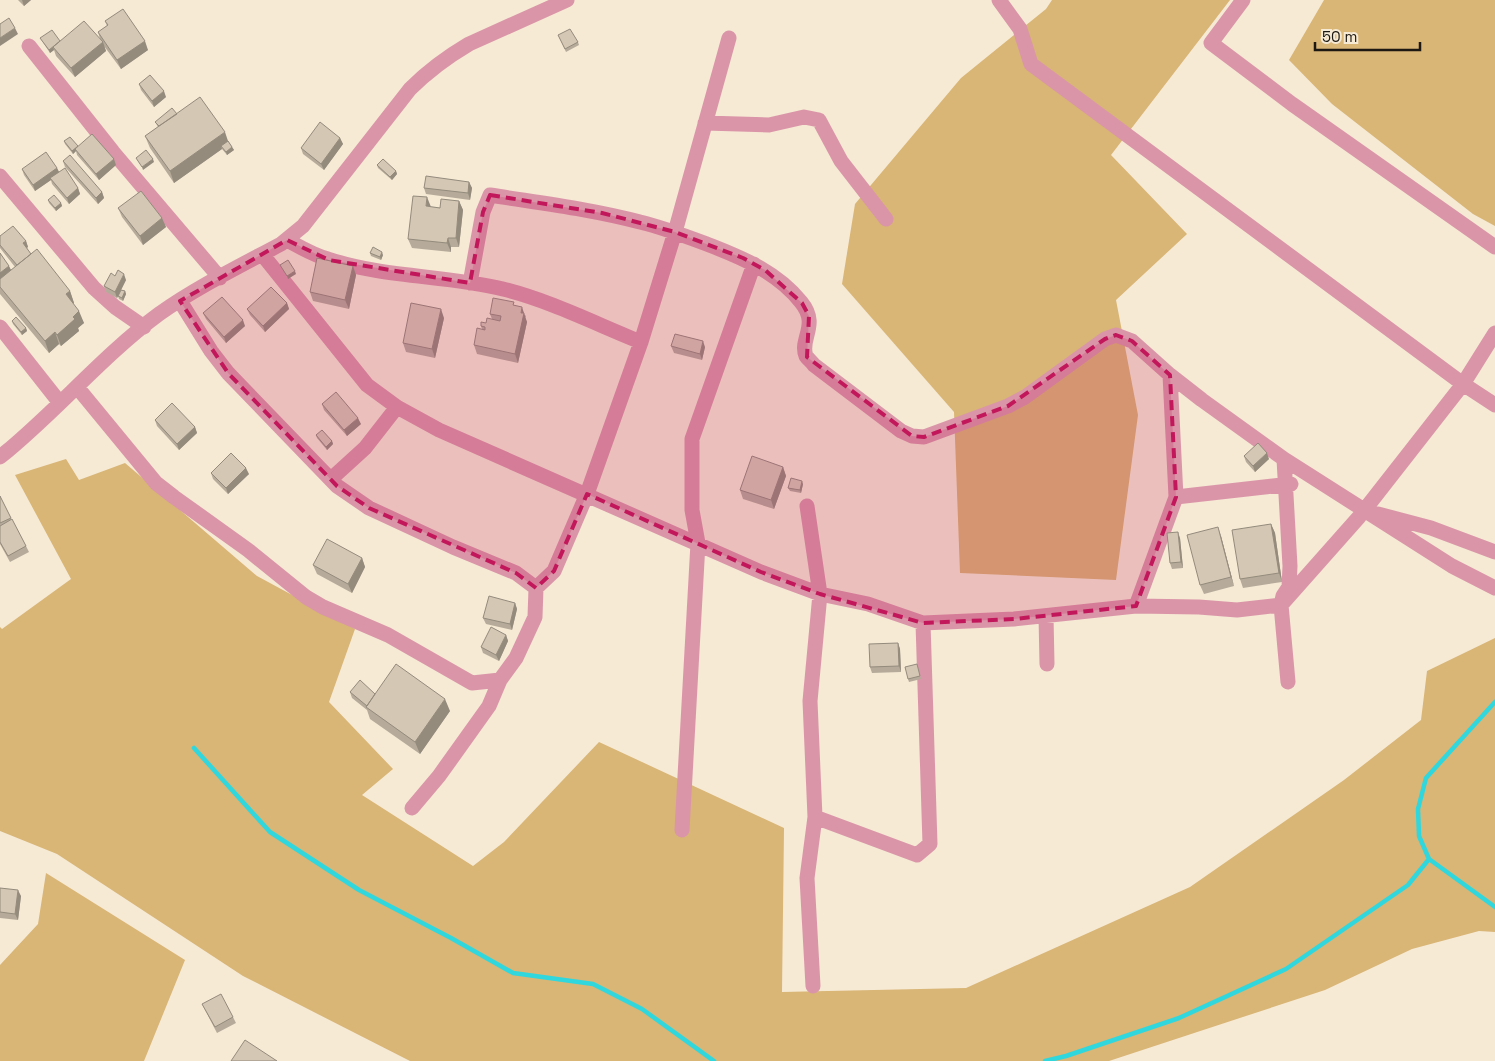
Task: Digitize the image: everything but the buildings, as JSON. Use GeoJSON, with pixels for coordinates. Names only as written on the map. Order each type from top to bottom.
{"type":"FeatureCollection","features":[{"type":"Feature","properties":{"kind":"street"},"geometry":{"type":"LineString","coordinates":[[0,457],[144,327],[180,301],[287,240],[303,226],[410,89],[423,76],[469,44],[568,0]]}},
{"type":"Feature","properties":{"kind":"street"},"geometry":{"type":"LineString","coordinates":[[999,0],[1020,29],[1030,64],[1463,384],[1495,405]]}},
{"type":"Feature","properties":{"kind":"street"},"geometry":{"type":"LineString","coordinates":[[1243,0],[1211,44],[1292,104],[1495,247]]}},
{"type":"Feature","properties":{"kind":"street"},"geometry":{"type":"LineString","coordinates":[[412,808],[439,776],[489,706],[500,680],[516,658],[535,617],[536,588],[554,571],[587,494],[641,342],[675,232],[729,38]]}},
{"type":"Feature","properties":{"kind":"street"},"geometry":{"type":"LineString","coordinates":[[29,46],[114,152],[220,278]]}},
{"type":"Feature","properties":{"kind":"street"},"geometry":{"type":"LineString","coordinates":[[705,124],[770,125],[804,117],[819,120],[841,161],[886,219]]}},
{"type":"Feature","properties":{"kind":"street"},"geometry":{"type":"LineString","coordinates":[[0,176],[94,288],[115,307],[144,327]]}},
{"type":"Feature","properties":{"kind":"street"},"geometry":{"type":"LineString","coordinates":[[470,283],[483,212],[490,195],[602,213],[675,232],[743,258],[765,270],[783,284],[802,303],[809,316],[810,326],[805,348],[807,357],[814,365],[901,431],[912,436],[924,437],[1008,406],[1025,397],[1106,339],[1116,335],[1132,340],[1170,375],[1221,415],[1284,459],[1452,566],[1495,588]]}},
{"type":"Feature","properties":{"kind":"street"},"geometry":{"type":"LineString","coordinates":[[287,240],[329,260],[372,270],[503,289],[531,298],[641,342]]}},
{"type":"Feature","properties":{"kind":"street"},"geometry":{"type":"LineString","coordinates":[[262,254],[367,385],[397,408],[439,430],[762,572],[820,594],[868,604],[923,623],[1046,616],[1136,606],[1237,610],[1281,605],[1364,510],[1463,384],[1495,333]]}},
{"type":"Feature","properties":{"kind":"street"},"geometry":{"type":"LineString","coordinates":[[682,830],[698,544],[692,510],[692,439],[754,264]]}},
{"type":"Feature","properties":{"kind":"street"},"geometry":{"type":"LineString","coordinates":[[180,301],[210,351],[228,374],[331,479],[353,498],[369,508],[453,547],[516,573],[536,588]]}},
{"type":"Feature","properties":{"kind":"street"},"geometry":{"type":"LineString","coordinates":[[0,327],[60,403]]}},
{"type":"Feature","properties":{"kind":"street"},"geometry":{"type":"LineString","coordinates":[[1136,606],[1176,497],[1170,375]]}},
{"type":"Feature","properties":{"kind":"street"},"geometry":{"type":"LineString","coordinates":[[77,387],[156,483],[248,550],[306,597],[323,607],[388,635],[472,683],[500,680]]}},
{"type":"Feature","properties":{"kind":"street"},"geometry":{"type":"LineString","coordinates":[[331,479],[378,434],[397,408]]}},
{"type":"Feature","properties":{"kind":"street"},"geometry":{"type":"LineString","coordinates":[[1284,459],[1288,485],[1290,566],[1289,587],[1283,596],[1281,605],[1288,682]]}},
{"type":"Feature","properties":{"kind":"street"},"geometry":{"type":"LineString","coordinates":[[1176,497],[1288,485]]}},
{"type":"Feature","properties":{"kind":"street"},"geometry":{"type":"LineString","coordinates":[[807,506],[820,594],[810,701],[815,817],[807,878],[813,986]]}},
{"type":"Feature","properties":{"kind":"street"},"geometry":{"type":"LineString","coordinates":[[1364,510],[1431,528],[1495,552]]}},
{"type":"Feature","properties":{"kind":"street"},"geometry":{"type":"LineString","coordinates":[[1046,616],[1047,664]]}},
{"type":"Feature","properties":{"kind":"street"},"geometry":{"type":"LineString","coordinates":[[815,817],[916,855],[930,844],[923,623]]}},
{"type":"Feature","properties":{"kind":"highlighted area"},"geometry":{"type":"Polygon","coordinates":[[[490,195],[602,213],[675,232],[743,258],[765,270],[802,303],[809,316],[807,357],[912,436],[924,437],[1008,406],[1105,339],[1116,335],[1132,341],[1170,375],[1176,497],[1136,606],[1014,619],[923,623],[820,594],[761,572],[587,494],[554,571],[536,588],[516,573],[369,508],[337,486],[228,373],[180,301],[287,240],[329,260],[470,283],[483,212],[490,195]]]}},
{"type":"Feature","properties":{"kind":"shaded area"},"geometry":{"type":"Polygon","coordinates":[[[1052,0],[1230,0],[1111,155],[1187,234],[1116,300],[1138,415],[1116,580],[960,573],[954,412],[842,284],[855,204],[961,78],[1046,9],[1052,0]]]}},
{"type":"Feature","properties":{"kind":"shaded area"},"geometry":{"type":"Polygon","coordinates":[[[1324,0],[1495,0],[1495,226],[1473,214],[1332,104],[1289,60],[1324,0]]]}},
{"type":"Feature","properties":{"kind":"shaded area"},"geometry":{"type":"Polygon","coordinates":[[[66,459],[79,480],[125,463],[257,576],[355,629],[329,702],[393,769],[362,795],[473,866],[504,842],[599,742],[784,828],[782,992],[966,988],[1190,887],[1344,780],[1421,720],[1427,671],[1495,638],[1495,932],[1479,931],[1412,949],[1325,990],[1109,1061],[410,1061],[243,976],[57,854],[0,831],[0,627],[2,629],[71,579],[15,475],[66,459]]]}},
{"type":"Feature","properties":{"kind":"shaded area"},"geometry":{"type":"Polygon","coordinates":[[[46,873],[185,960],[144,1061],[0,1061],[0,965],[38,924],[46,873]]]}},
{"type":"Feature","properties":{"kind":"waterway"},"geometry":{"type":"LineString","coordinates":[[1495,702],[1426,778],[1418,809],[1419,836],[1429,859],[1495,907]]}},
{"type":"Feature","properties":{"kind":"waterway"},"geometry":{"type":"LineString","coordinates":[[194,748],[270,832],[359,890],[513,973],[593,984],[642,1009],[714,1061]]}},
{"type":"Feature","properties":{"kind":"waterway"},"geometry":{"type":"LineString","coordinates":[[1045,1061],[1066,1056],[1179,1018],[1286,969],[1408,885],[1429,859]]}}]}
